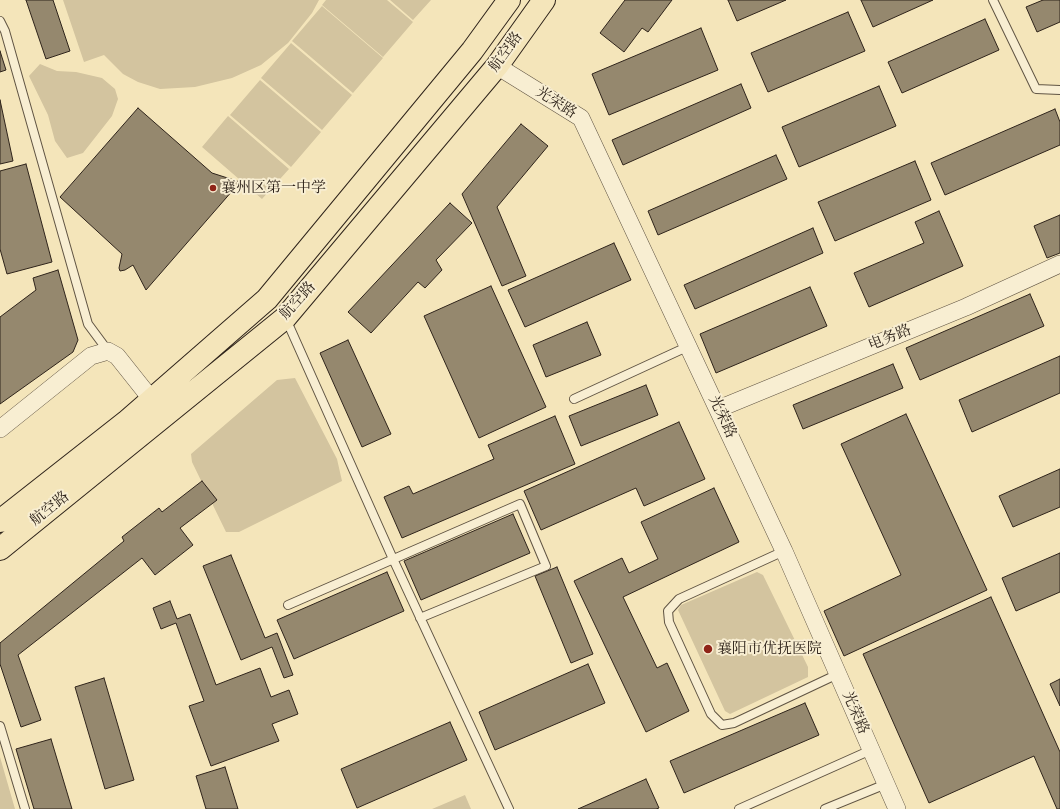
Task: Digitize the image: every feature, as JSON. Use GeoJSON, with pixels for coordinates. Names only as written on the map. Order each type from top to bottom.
{"type":"FeatureCollection","features":[{"type":"Feature","properties":{"kind":"main road","name":"航空路"},"geometry":{"type":"LineString","coordinates":[[1,518],[126,422],[267,299],[472,51],[510,0]]}},
{"type":"Feature","properties":{"kind":"main road","name":"航空路"},"geometry":{"type":"LineString","coordinates":[[0,549],[285,318],[497,66],[544,0]]}},
{"type":"Feature","properties":{"kind":"street","name":"光荣路"},"geometry":{"type":"LineString","coordinates":[[497,66],[581,118],[784,551],[896,809]]}},
{"type":"Feature","properties":{"kind":"street","name":"电务路"},"geometry":{"type":"LineString","coordinates":[[718,409],[966,307],[1060,264]]}},
{"type":"Feature","properties":{"kind":"street"},"geometry":{"type":"LineString","coordinates":[[0,429],[91,356],[108,350],[117,356],[152,400]]}},
{"type":"Feature","properties":{"kind":"lane"},"geometry":{"type":"LineString","coordinates":[[993,0],[1036,89],[1060,90]]}},
{"type":"Feature","properties":{"kind":"lane"},"geometry":{"type":"LineString","coordinates":[[0,21],[5,31],[88,324],[108,350]]}},
{"type":"Feature","properties":{"kind":"lane"},"geometry":{"type":"LineString","coordinates":[[285,318],[393,559],[509,809]]}},
{"type":"Feature","properties":{"kind":"lane"},"geometry":{"type":"LineString","coordinates":[[574,399],[689,346]]}},
{"type":"Feature","properties":{"kind":"lane"},"geometry":{"type":"LineString","coordinates":[[288,605],[520,504],[546,566],[420,618]]}},
{"type":"Feature","properties":{"kind":"lane"},"geometry":{"type":"LineString","coordinates":[[784,551],[679,599],[668,611],[669,622],[711,714],[722,725],[734,723],[838,674]]}},
{"type":"Feature","properties":{"kind":"lane"},"geometry":{"type":"LineString","coordinates":[[0,726],[25,809]]}},
{"type":"Feature","properties":{"kind":"lane"},"geometry":{"type":"LineString","coordinates":[[739,809],[871,750]]}},
{"type":"Feature","properties":{"kind":"lane"},"geometry":{"type":"LineString","coordinates":[[825,809],[886,784]]}},
{"type":"Feature","properties":{"kind":"shaded area"},"geometry":{"type":"Polygon","coordinates":[[[63,0],[319,0],[312,13],[288,43],[261,65],[232,78],[195,87],[160,89],[138,82],[123,74],[104,55],[84,62],[63,0]]]}},
{"type":"Feature","properties":{"kind":"shaded area"},"geometry":{"type":"Polygon","coordinates":[[[326,0],[387,0],[413,22],[383,57],[322,5],[326,0]]]}},
{"type":"Feature","properties":{"kind":"shaded area"},"geometry":{"type":"Polygon","coordinates":[[[390,0],[431,0],[413,20],[390,0]]]}},
{"type":"Feature","properties":{"kind":"shaded area"},"geometry":{"type":"Polygon","coordinates":[[[322,6],[383,58],[353,93],[292,41],[322,6]]]}},
{"type":"Feature","properties":{"kind":"shaded area"},"geometry":{"type":"Polygon","coordinates":[[[291,43],[352,95],[322,130],[261,78],[291,43]]]}},
{"type":"Feature","properties":{"kind":"shaded area"},"geometry":{"type":"Polygon","coordinates":[[[40,64],[57,71],[76,72],[102,78],[115,89],[118,99],[112,116],[83,153],[67,158],[55,141],[48,115],[29,76],[40,64]]]}},
{"type":"Feature","properties":{"kind":"shaded area"},"geometry":{"type":"Polygon","coordinates":[[[260,80],[321,132],[291,167],[230,115],[260,80]]]}},
{"type":"Feature","properties":{"kind":"shaded area"},"geometry":{"type":"Polygon","coordinates":[[[228,116],[289,169],[262,199],[202,147],[228,116]]]}},
{"type":"Feature","properties":{"kind":"shaded area"},"geometry":{"type":"Polygon","coordinates":[[[295,378],[337,459],[342,481],[239,532],[226,532],[192,462],[191,454],[277,380],[295,378]]]}},
{"type":"Feature","properties":{"kind":"shaded area"},"geometry":{"type":"Polygon","coordinates":[[[757,572],[763,575],[808,667],[808,677],[730,714],[725,711],[678,610],[681,605],[757,572]]]}},
{"type":"Feature","properties":{"kind":"shaded area"},"geometry":{"type":"Polygon","coordinates":[[[0,757],[15,809],[0,809],[0,757]]]}},
{"type":"Feature","properties":{"kind":"shaded area"},"geometry":{"type":"Polygon","coordinates":[[[465,795],[471,809],[432,809],[465,795]]]}},
{"type":"Feature","properties":{"kind":"building"},"geometry":{"type":"Polygon","coordinates":[[[26,0],[53,0],[70,51],[46,59],[26,0]]]}},
{"type":"Feature","properties":{"kind":"building"},"geometry":{"type":"Polygon","coordinates":[[[625,0],[672,0],[648,32],[642,28],[624,52],[600,33],[625,0]]]}},
{"type":"Feature","properties":{"kind":"building"},"geometry":{"type":"Polygon","coordinates":[[[728,0],[786,0],[737,21],[728,0]]]}},
{"type":"Feature","properties":{"kind":"building"},"geometry":{"type":"Polygon","coordinates":[[[861,0],[933,0],[873,27],[861,0]]]}},
{"type":"Feature","properties":{"kind":"building"},"geometry":{"type":"Polygon","coordinates":[[[1043,0],[1060,0],[1060,22],[1037,32],[1026,7],[1043,0]]]}},
{"type":"Feature","properties":{"kind":"building"},"geometry":{"type":"Polygon","coordinates":[[[848,12],[865,51],[768,92],[751,53],[848,12]]]}},
{"type":"Feature","properties":{"kind":"building"},"geometry":{"type":"Polygon","coordinates":[[[985,19],[999,50],[902,93],[888,62],[985,19]]]}},
{"type":"Feature","properties":{"kind":"building"},"geometry":{"type":"Polygon","coordinates":[[[701,28],[718,70],[609,115],[592,74],[701,28]]]}},
{"type":"Feature","properties":{"kind":"building"},"geometry":{"type":"Polygon","coordinates":[[[0,51],[6,70],[0,72],[0,51]]]}},
{"type":"Feature","properties":{"kind":"building"},"geometry":{"type":"Polygon","coordinates":[[[741,84],[751,108],[623,165],[612,140],[741,84]]]}},
{"type":"Feature","properties":{"kind":"building"},"geometry":{"type":"Polygon","coordinates":[[[879,86],[896,126],[799,167],[782,127],[879,86]]]}},
{"type":"Feature","properties":{"kind":"building"},"geometry":{"type":"Polygon","coordinates":[[[0,100],[13,161],[0,164],[0,100]]]}},
{"type":"Feature","properties":{"kind":"building"},"geometry":{"type":"Polygon","coordinates":[[[138,108],[212,173],[240,182],[146,290],[133,265],[120,271],[119,268],[122,254],[60,197],[138,108]]]}},
{"type":"Feature","properties":{"kind":"building"},"geometry":{"type":"Polygon","coordinates":[[[1055,109],[1060,122],[1060,145],[945,195],[931,163],[1055,109]]]}},
{"type":"Feature","properties":{"kind":"building"},"geometry":{"type":"Polygon","coordinates":[[[521,124],[548,146],[497,207],[526,276],[502,286],[462,194],[521,124]]]}},
{"type":"Feature","properties":{"kind":"building"},"geometry":{"type":"Polygon","coordinates":[[[776,155],[787,179],[658,235],[648,211],[776,155]]]}},
{"type":"Feature","properties":{"kind":"building"},"geometry":{"type":"Polygon","coordinates":[[[915,161],[931,200],[835,241],[818,202],[915,161]]]}},
{"type":"Feature","properties":{"kind":"building"},"geometry":{"type":"Polygon","coordinates":[[[26,164],[52,262],[7,274],[0,249],[0,171],[26,164]]]}},
{"type":"Feature","properties":{"kind":"building"},"geometry":{"type":"Polygon","coordinates":[[[450,203],[472,223],[436,260],[442,270],[425,288],[418,282],[371,333],[348,312],[450,203]]]}},
{"type":"Feature","properties":{"kind":"building"},"geometry":{"type":"Polygon","coordinates":[[[939,211],[963,266],[869,307],[854,273],[924,243],[915,222],[939,211]]]}},
{"type":"Feature","properties":{"kind":"building"},"geometry":{"type":"Polygon","coordinates":[[[1060,215],[1060,253],[1047,258],[1034,226],[1060,215]]]}},
{"type":"Feature","properties":{"kind":"building"},"geometry":{"type":"Polygon","coordinates":[[[813,228],[823,253],[695,309],[684,285],[813,228]]]}},
{"type":"Feature","properties":{"kind":"building"},"geometry":{"type":"Polygon","coordinates":[[[614,243],[631,280],[525,327],[508,290],[614,243]]]}},
{"type":"Feature","properties":{"kind":"building"},"geometry":{"type":"Polygon","coordinates":[[[58,270],[78,340],[73,352],[0,404],[0,317],[36,290],[33,278],[58,270]]]}},
{"type":"Feature","properties":{"kind":"building"},"geometry":{"type":"Polygon","coordinates":[[[491,286],[546,407],[479,438],[424,316],[491,286]]]}},
{"type":"Feature","properties":{"kind":"building"},"geometry":{"type":"Polygon","coordinates":[[[810,287],[827,326],[716,373],[700,334],[810,287]]]}},
{"type":"Feature","properties":{"kind":"building"},"geometry":{"type":"Polygon","coordinates":[[[1030,294],[1044,326],[920,380],[906,348],[1030,294]]]}},
{"type":"Feature","properties":{"kind":"building"},"geometry":{"type":"Polygon","coordinates":[[[587,322],[601,355],[546,377],[533,345],[587,322]]]}},
{"type":"Feature","properties":{"kind":"building"},"geometry":{"type":"Polygon","coordinates":[[[348,340],[391,434],[362,447],[320,353],[348,340]]]}},
{"type":"Feature","properties":{"kind":"building"},"geometry":{"type":"Polygon","coordinates":[[[1060,356],[1060,393],[972,432],[959,400],[1060,356]]]}},
{"type":"Feature","properties":{"kind":"building"},"geometry":{"type":"Polygon","coordinates":[[[893,364],[903,388],[803,429],[793,405],[893,364]]]}},
{"type":"Feature","properties":{"kind":"building"},"geometry":{"type":"Polygon","coordinates":[[[646,385],[658,415],[581,446],[569,416],[646,385]]]}},
{"type":"Feature","properties":{"kind":"building"},"geometry":{"type":"Polygon","coordinates":[[[906,414],[987,590],[844,656],[824,611],[901,575],[841,444],[906,414]]]}},
{"type":"Feature","properties":{"kind":"building"},"geometry":{"type":"Polygon","coordinates":[[[555,416],[575,464],[402,538],[384,497],[409,486],[413,494],[494,459],[488,445],[555,416]]]}},
{"type":"Feature","properties":{"kind":"building"},"geometry":{"type":"Polygon","coordinates":[[[679,422],[705,479],[644,506],[636,488],[541,530],[524,491],[679,422]]]}},
{"type":"Feature","properties":{"kind":"building"},"geometry":{"type":"Polygon","coordinates":[[[1060,469],[1060,507],[1013,527],[999,496],[1060,469]]]}},
{"type":"Feature","properties":{"kind":"building"},"geometry":{"type":"Polygon","coordinates":[[[202,481],[217,500],[180,528],[193,545],[155,575],[142,558],[18,655],[41,720],[21,727],[0,664],[0,643],[124,541],[122,537],[159,508],[162,512],[202,481]]]}},
{"type":"Feature","properties":{"kind":"building"},"geometry":{"type":"Polygon","coordinates":[[[714,488],[739,542],[623,597],[657,668],[667,663],[689,711],[646,732],[574,581],[622,558],[629,573],[658,559],[641,522],[714,488]]]}},
{"type":"Feature","properties":{"kind":"building"},"geometry":{"type":"Polygon","coordinates":[[[513,514],[530,553],[421,600],[404,561],[513,514]]]}},
{"type":"Feature","properties":{"kind":"building"},"geometry":{"type":"Polygon","coordinates":[[[1060,553],[1060,592],[1016,611],[1002,578],[1060,553]]]}},
{"type":"Feature","properties":{"kind":"building"},"geometry":{"type":"Polygon","coordinates":[[[231,555],[265,638],[277,633],[293,675],[284,678],[272,647],[241,660],[203,566],[231,555]]]}},
{"type":"Feature","properties":{"kind":"building"},"geometry":{"type":"Polygon","coordinates":[[[557,567],[593,654],[571,663],[535,576],[557,567]]]}},
{"type":"Feature","properties":{"kind":"building"},"geometry":{"type":"Polygon","coordinates":[[[387,572],[404,611],[294,659],[277,620],[387,572]]]}},
{"type":"Feature","properties":{"kind":"building"},"geometry":{"type":"Polygon","coordinates":[[[991,597],[1060,752],[1060,809],[1057,809],[1034,756],[929,803],[863,654],[991,597]]]}},
{"type":"Feature","properties":{"kind":"building"},"geometry":{"type":"Polygon","coordinates":[[[170,601],[177,619],[190,614],[216,685],[260,668],[271,697],[289,690],[298,714],[272,724],[279,741],[211,766],[189,706],[204,701],[176,623],[161,629],[153,608],[170,601]]]}},
{"type":"Feature","properties":{"kind":"building"},"geometry":{"type":"Polygon","coordinates":[[[588,664],[605,703],[495,750],[479,712],[588,664]]]}},
{"type":"Feature","properties":{"kind":"building"},"geometry":{"type":"Polygon","coordinates":[[[104,678],[134,780],[105,789],[75,687],[104,678]]]}},
{"type":"Feature","properties":{"kind":"building"},"geometry":{"type":"Polygon","coordinates":[[[1060,679],[1060,706],[1050,684],[1060,679]]]}},
{"type":"Feature","properties":{"kind":"building"},"geometry":{"type":"Polygon","coordinates":[[[805,703],[819,735],[684,793],[670,761],[805,703]]]}},
{"type":"Feature","properties":{"kind":"building"},"geometry":{"type":"Polygon","coordinates":[[[450,722],[467,760],[357,808],[341,769],[450,722]]]}},
{"type":"Feature","properties":{"kind":"building"},"geometry":{"type":"Polygon","coordinates":[[[51,739],[72,809],[34,809],[16,749],[51,739]]]}},
{"type":"Feature","properties":{"kind":"building"},"geometry":{"type":"Polygon","coordinates":[[[225,767],[238,809],[206,809],[196,776],[225,767]]]}},
{"type":"Feature","properties":{"kind":"building"},"geometry":{"type":"Polygon","coordinates":[[[646,779],[659,808],[578,809],[646,779]]]}},
{"type":"Feature","properties":{"kind":"place","name":"襄州区第一中学"},"geometry":{"type":"Point","coordinates":[213,188]}},
{"type":"Feature","properties":{"kind":"place","name":"襄阳市优抚医院"},"geometry":{"type":"Point","coordinates":[708,649]}}]}
